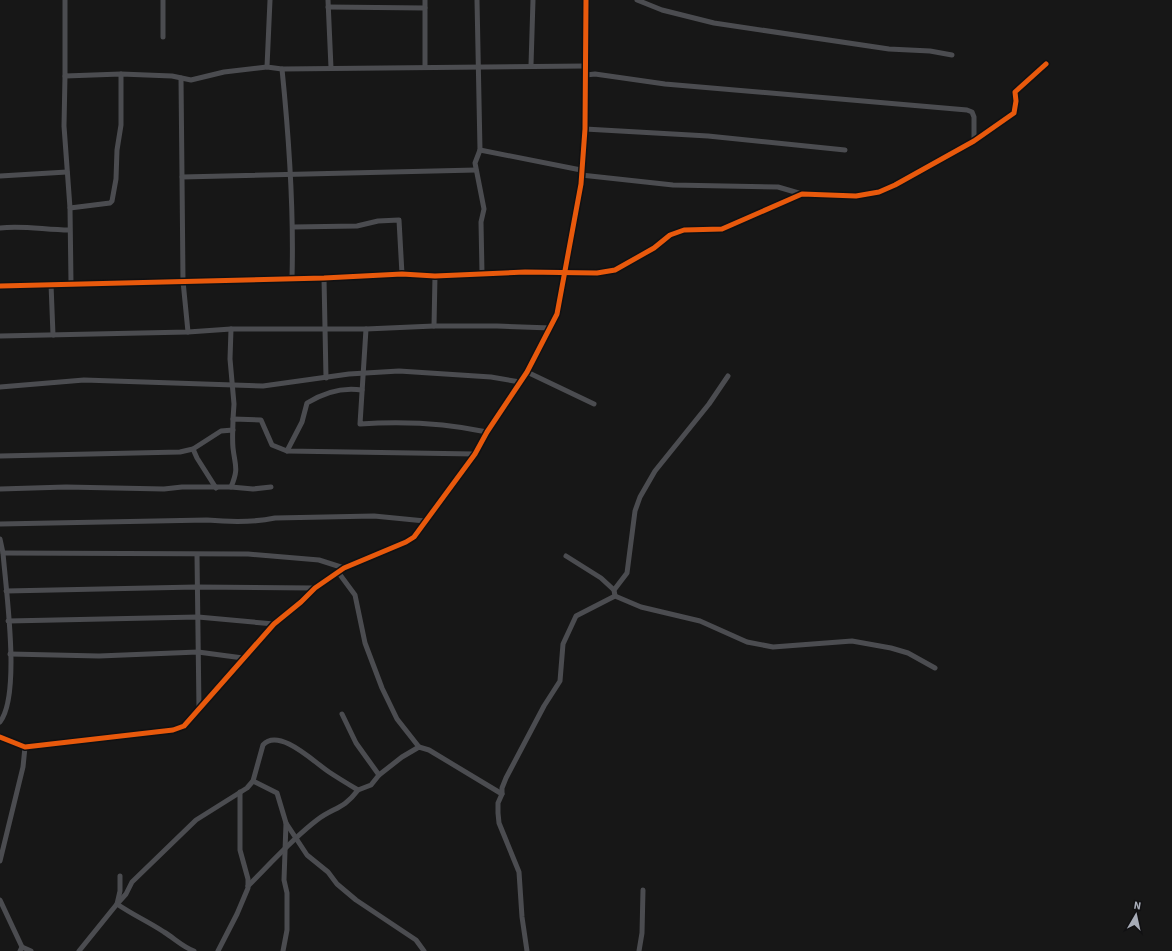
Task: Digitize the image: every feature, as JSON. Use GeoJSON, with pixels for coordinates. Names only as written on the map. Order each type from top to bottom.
{"type":"FeatureCollection","features":[{"type":"Feature","properties":{"kind":"street"},"geometry":{"type":"LineString","coordinates":[[65,0],[64,126],[70,208],[69,230],[71,283]]}},
{"type":"Feature","properties":{"kind":"street"},"geometry":{"type":"LineString","coordinates":[[162,0],[163,37]]}},
{"type":"Feature","properties":{"kind":"street"},"geometry":{"type":"LineString","coordinates":[[267,67],[270,0]]}},
{"type":"Feature","properties":{"kind":"street"},"geometry":{"type":"LineString","coordinates":[[328,0],[331,68]]}},
{"type":"Feature","properties":{"kind":"street"},"geometry":{"type":"LineString","coordinates":[[425,0],[425,66]]}},
{"type":"Feature","properties":{"kind":"street"},"geometry":{"type":"LineString","coordinates":[[477,0],[480,150],[475,163],[484,209],[481,222],[482,273]]}},
{"type":"Feature","properties":{"kind":"street"},"geometry":{"type":"LineString","coordinates":[[531,65],[533,0]]}},
{"type":"Feature","properties":{"kind":"street"},"geometry":{"type":"LineString","coordinates":[[0,736],[25,747],[173,730],[184,726],[274,624],[301,602],[315,588],[344,568],[406,542],[414,537],[475,454],[487,432],[527,372],[557,314],[573,231],[581,172],[586,75],[586,0]]}},
{"type":"Feature","properties":{"kind":"street"},"geometry":{"type":"LineString","coordinates":[[637,0],[662,10],[714,23],[889,49],[930,51],[952,55]]}},
{"type":"Feature","properties":{"kind":"street"},"geometry":{"type":"LineString","coordinates":[[328,7],[425,8]]}},
{"type":"Feature","properties":{"kind":"street"},"geometry":{"type":"LineString","coordinates":[[480,150],[581,172],[673,185],[778,187],[802,194],[856,196],[879,192],[895,185],[974,141],[1014,113],[1016,101],[1014,92],[1046,64]]}},
{"type":"Feature","properties":{"kind":"street"},"geometry":{"type":"LineString","coordinates":[[65,76],[121,74],[192,80],[202,79],[224,72],[267,67],[282,69],[425,66],[585,66]]}},
{"type":"Feature","properties":{"kind":"street"},"geometry":{"type":"LineString","coordinates":[[282,69],[287,121],[293,227],[292,278]]}},
{"type":"Feature","properties":{"kind":"street"},"geometry":{"type":"LineString","coordinates":[[70,208],[110,204],[112,202],[116,179],[117,150],[121,125],[121,74]]}},
{"type":"Feature","properties":{"kind":"street"},"geometry":{"type":"LineString","coordinates":[[586,75],[595,74],[665,84],[967,110],[972,112],[974,117],[974,141]]}},
{"type":"Feature","properties":{"kind":"street"},"geometry":{"type":"LineString","coordinates":[[181,78],[183,281],[188,332]]}},
{"type":"Feature","properties":{"kind":"street"},"geometry":{"type":"LineString","coordinates":[[584,129],[708,136],[845,150]]}},
{"type":"Feature","properties":{"kind":"street"},"geometry":{"type":"LineString","coordinates":[[182,177],[476,170]]}},
{"type":"Feature","properties":{"kind":"street"},"geometry":{"type":"LineString","coordinates":[[0,176],[67,172]]}},
{"type":"Feature","properties":{"kind":"street"},"geometry":{"type":"LineString","coordinates":[[0,286],[71,283],[324,278],[402,274],[435,276],[482,273],[597,273],[615,270],[654,248],[670,235],[684,230],[722,229],[802,194]]}},
{"type":"Feature","properties":{"kind":"street"},"geometry":{"type":"LineString","coordinates":[[293,227],[357,226],[378,221],[399,220],[402,274]]}},
{"type":"Feature","properties":{"kind":"street"},"geometry":{"type":"LineString","coordinates":[[0,228],[18,226],[46,230],[69,230]]}},
{"type":"Feature","properties":{"kind":"street"},"geometry":{"type":"LineString","coordinates":[[434,326],[435,276]]}},
{"type":"Feature","properties":{"kind":"street"},"geometry":{"type":"LineString","coordinates":[[324,278],[326,378]]}},
{"type":"Feature","properties":{"kind":"street"},"geometry":{"type":"LineString","coordinates":[[51,284],[53,335]]}},
{"type":"Feature","properties":{"kind":"street"},"geometry":{"type":"LineString","coordinates":[[0,336],[188,332],[231,329],[366,329],[434,326],[551,328]]}},
{"type":"Feature","properties":{"kind":"street"},"geometry":{"type":"LineString","coordinates":[[231,329],[230,359],[233,385],[233,448],[237,463],[236,473],[231,487]]}},
{"type":"Feature","properties":{"kind":"street"},"geometry":{"type":"LineString","coordinates":[[366,329],[360,424],[406,422],[434,423],[487,432]]}},
{"type":"Feature","properties":{"kind":"street"},"geometry":{"type":"LineString","coordinates":[[0,387],[84,380],[263,386],[363,373],[429,372],[520,382]]}},
{"type":"Feature","properties":{"kind":"street"},"geometry":{"type":"LineString","coordinates":[[527,372],[594,404]]}},
{"type":"Feature","properties":{"kind":"street"},"geometry":{"type":"LineString","coordinates":[[614,590],[627,573],[635,511],[640,497],[655,471],[709,404],[728,376]]}},
{"type":"Feature","properties":{"kind":"street"},"geometry":{"type":"LineString","coordinates":[[288,451],[302,422],[307,404],[336,391],[352,388],[362,390]]}},
{"type":"Feature","properties":{"kind":"street"},"geometry":{"type":"LineString","coordinates":[[233,419],[261,420],[272,445],[288,451],[475,454]]}},
{"type":"Feature","properties":{"kind":"street"},"geometry":{"type":"LineString","coordinates":[[0,456],[180,452],[193,449],[216,433],[226,429],[233,430]]}},
{"type":"Feature","properties":{"kind":"street"},"geometry":{"type":"LineString","coordinates":[[193,449],[196,458],[216,488]]}},
{"type":"Feature","properties":{"kind":"street"},"geometry":{"type":"LineString","coordinates":[[0,489],[66,487],[164,489],[182,487],[231,487],[253,489],[271,487]]}},
{"type":"Feature","properties":{"kind":"street"},"geometry":{"type":"LineString","coordinates":[[0,524],[207,520],[241,522],[281,517],[374,516],[426,521]]}},
{"type":"Feature","properties":{"kind":"street"},"geometry":{"type":"LineString","coordinates":[[0,539],[3,554],[12,671],[10,695],[6,713],[0,722]]}},
{"type":"Feature","properties":{"kind":"street"},"geometry":{"type":"LineString","coordinates":[[3,554],[248,554],[293,556],[319,560],[344,568]]}},
{"type":"Feature","properties":{"kind":"street"},"geometry":{"type":"LineString","coordinates":[[197,555],[196,587],[198,617],[199,710]]}},
{"type":"Feature","properties":{"kind":"street"},"geometry":{"type":"LineString","coordinates":[[566,556],[601,578],[614,590],[615,596]]}},
{"type":"Feature","properties":{"kind":"street"},"geometry":{"type":"LineString","coordinates":[[338,572],[356,595],[365,643],[382,688],[397,719],[419,747],[429,750],[502,794]]}},
{"type":"Feature","properties":{"kind":"street"},"geometry":{"type":"LineString","coordinates":[[6,591],[196,587],[315,588]]}},
{"type":"Feature","properties":{"kind":"street"},"geometry":{"type":"LineString","coordinates":[[527,951],[522,917],[519,872],[499,823],[498,803],[506,778],[544,706],[560,681],[563,644],[576,616],[615,596],[641,607],[700,621],[747,642],[777,647],[852,641],[891,648],[908,653],[935,668]]}},
{"type":"Feature","properties":{"kind":"street"},"geometry":{"type":"LineString","coordinates":[[8,621],[198,617],[274,624]]}},
{"type":"Feature","properties":{"kind":"street"},"geometry":{"type":"LineString","coordinates":[[10,654],[98,656],[198,652],[243,658]]}},
{"type":"Feature","properties":{"kind":"street"},"geometry":{"type":"LineString","coordinates":[[342,714],[356,743],[379,775]]}},
{"type":"Feature","properties":{"kind":"street"},"geometry":{"type":"LineString","coordinates":[[79,951],[126,894],[132,882],[196,820],[240,792],[253,781],[263,745],[271,739],[280,740],[307,754],[327,771],[358,790]]}},
{"type":"Feature","properties":{"kind":"street"},"geometry":{"type":"LineString","coordinates":[[0,861],[23,767],[25,747]]}},
{"type":"Feature","properties":{"kind":"street"},"geometry":{"type":"LineString","coordinates":[[248,886],[318,819],[340,808],[350,800],[358,790],[371,785],[379,775],[402,757],[419,747]]}},
{"type":"Feature","properties":{"kind":"street"},"geometry":{"type":"LineString","coordinates":[[253,781],[277,793],[286,823],[307,855],[328,872],[337,884],[356,900],[416,940],[424,951]]}},
{"type":"Feature","properties":{"kind":"street"},"geometry":{"type":"LineString","coordinates":[[218,951],[237,914],[248,886],[248,879],[240,850],[240,792]]}},
{"type":"Feature","properties":{"kind":"street"},"geometry":{"type":"LineString","coordinates":[[283,951],[287,930],[287,893],[284,880],[286,823]]}},
{"type":"Feature","properties":{"kind":"street"},"geometry":{"type":"LineString","coordinates":[[118,904],[120,876]]}},
{"type":"Feature","properties":{"kind":"street"},"geometry":{"type":"LineString","coordinates":[[639,951],[642,933],[644,890]]}},
{"type":"Feature","properties":{"kind":"street"},"geometry":{"type":"LineString","coordinates":[[0,900],[21,949],[31,951]]}},
{"type":"Feature","properties":{"kind":"street"},"geometry":{"type":"LineString","coordinates":[[118,904],[135,917],[161,930],[186,948],[194,951]]}},
{"type":"Feature","properties":{"kind":"cycle path"},"geometry":{"type":"LineString","coordinates":[[0,737],[25,747],[173,730],[184,726],[274,624],[301,602],[315,588],[344,568],[406,542],[414,537],[475,454],[487,432],[527,372],[557,314],[581,184],[585,129],[586,0]]}},
{"type":"Feature","properties":{"kind":"cycle path"},"geometry":{"type":"LineString","coordinates":[[0,286],[324,278],[402,274],[435,276],[525,272],[597,273],[615,270],[654,248],[670,235],[684,230],[722,229],[802,194],[856,196],[879,192],[895,185],[974,141],[1014,113],[1016,101],[1015,92],[1046,64]]}}]}
